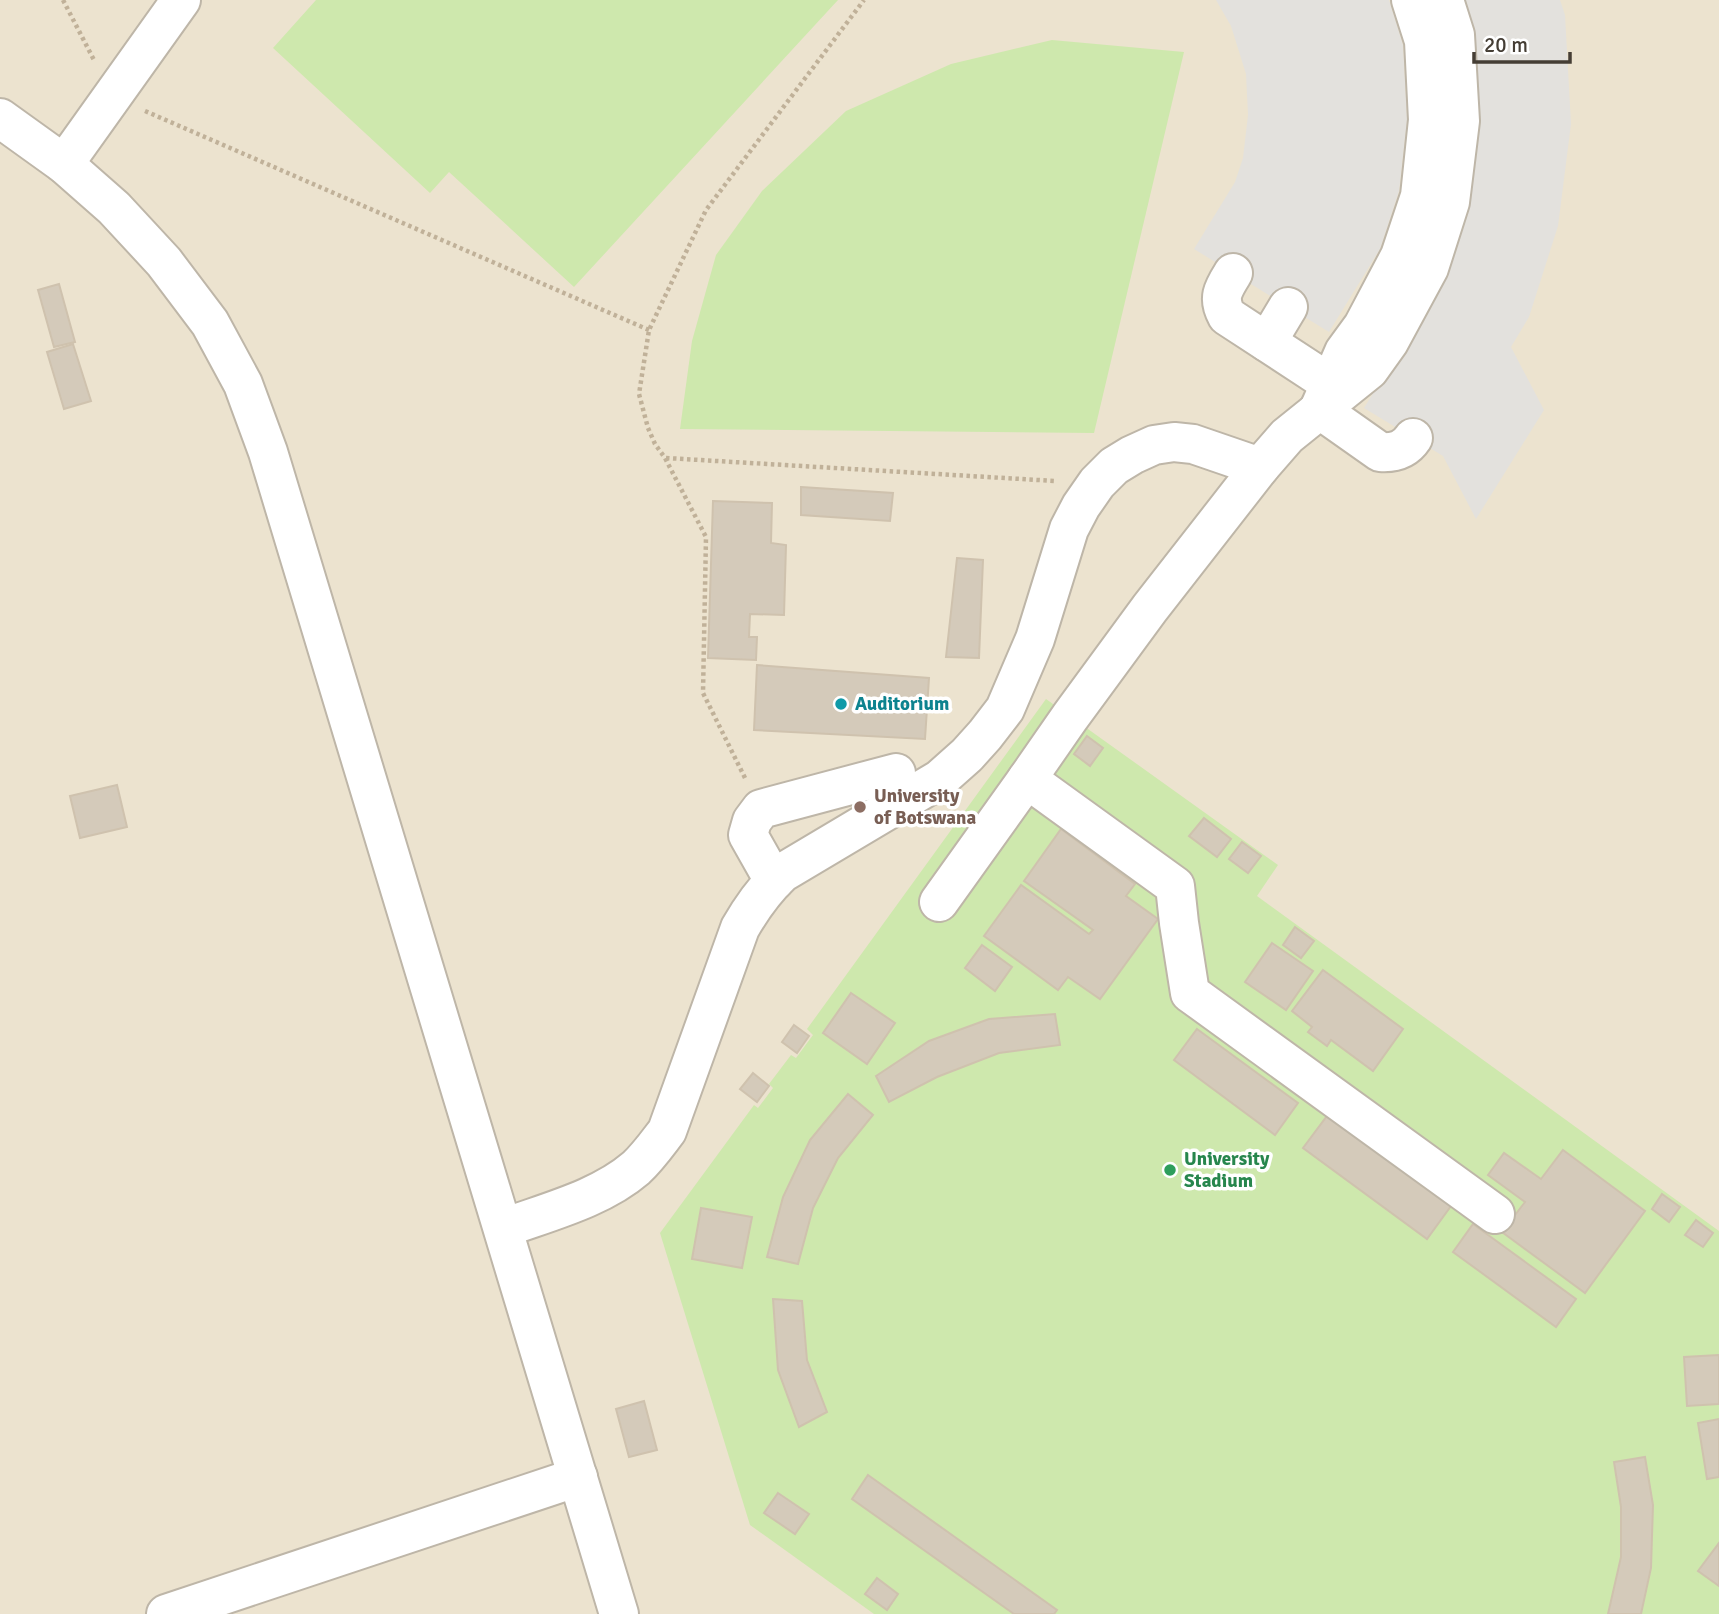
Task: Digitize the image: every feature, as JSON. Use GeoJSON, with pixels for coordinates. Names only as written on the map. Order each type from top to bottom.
{"type":"FeatureCollection","features":[{"type":"Feature","properties":{"kind":"street"},"geometry":{"type":"LineString","coordinates":[[64,164],[181,0]]}},
{"type":"Feature","properties":{"kind":"street"},"geometry":{"type":"LineString","coordinates":[[1325,396],[1344,352],[1363,326],[1400,256],[1420,196],[1428,120],[1424,41],[1411,0]]}},
{"type":"Feature","properties":{"kind":"street"},"geometry":{"type":"LineString","coordinates":[[939,902],[1150,608],[1260,467],[1325,396],[1369,370],[1389,342],[1429,268],[1450,202],[1460,121],[1455,35],[1444,0]]}},
{"type":"Feature","properties":{"kind":"street"},"geometry":{"type":"LineString","coordinates":[[0,118],[64,164],[114,208],[164,262],[210,323],[243,384],[268,452],[620,1614]]}},
{"type":"Feature","properties":{"kind":"street"},"geometry":{"type":"LineString","coordinates":[[1233,273],[1223,288],[1224,311],[1227,316],[1267,342],[1380,452],[1398,451],[1413,438]]}},
{"type":"Feature","properties":{"kind":"street"},"geometry":{"type":"LineString","coordinates":[[1267,342],[1288,307]]}},
{"type":"Feature","properties":{"kind":"street"},"geometry":{"type":"LineString","coordinates":[[503,1228],[590,1197],[616,1184],[649,1155],[667,1131],[740,928],[752,907],[782,873],[940,779],[985,735],[1005,709],[1035,639],[1069,529],[1081,506],[1114,466],[1154,445],[1174,442],[1194,444],[1260,467]]}},
{"type":"Feature","properties":{"kind":"street"},"geometry":{"type":"LineString","coordinates":[[774,881],[748,835],[752,821],[761,809],[896,774]]}},
{"type":"Feature","properties":{"kind":"street"},"geometry":{"type":"LineString","coordinates":[[1027,779],[1175,886],[1190,993],[1495,1214]]}},
{"type":"Feature","properties":{"kind":"street"},"geometry":{"type":"LineString","coordinates":[[166,1614],[578,1476]]}},
{"type":"Feature","properties":{"kind":"path"},"geometry":{"type":"LineString","coordinates":[[63,0],[111,96],[649,330]]}},
{"type":"Feature","properties":{"kind":"path"},"geometry":{"type":"LineString","coordinates":[[761,809],[703,693],[706,537],[655,444],[639,394],[649,330],[706,210],[864,0]]}},
{"type":"Feature","properties":{"kind":"path"},"geometry":{"type":"LineString","coordinates":[[665,458],[1097,484]]}},
{"type":"Feature","properties":{"kind":"shaded area","name":"University of Botswana"},"geometry":{"type":"Polygon","coordinates":[[[0,0],[1719,0],[1719,1614],[0,1614],[0,0]]]}},
{"type":"Feature","properties":{"kind":"shaded area"},"geometry":{"type":"Polygon","coordinates":[[[1216,0],[1389,0],[1403,45],[1407,120],[1399,191],[1380,249],[1329,332],[1194,249],[1235,182],[1243,158],[1248,115],[1246,74],[1231,26],[1216,0]]]}},
{"type":"Feature","properties":{"kind":"shaded area"},"geometry":{"type":"Polygon","coordinates":[[[1462,0],[1560,0],[1565,15],[1571,124],[1558,226],[1529,317],[1511,347],[1544,410],[1476,519],[1443,456],[1364,408],[1444,278],[1462,0]]]}},
{"type":"Feature","properties":{"kind":"green space"},"geometry":{"type":"Polygon","coordinates":[[[316,0],[838,0],[574,287],[449,172],[430,193],[273,48],[316,0]]]}},
{"type":"Feature","properties":{"kind":"green space"},"geometry":{"type":"Polygon","coordinates":[[[1052,40],[1184,52],[1094,433],[680,429],[692,341],[716,255],[762,191],[846,111],[951,64],[1052,40]]]}},
{"type":"Feature","properties":{"kind":"green space","name":"University Stadium"},"geometry":{"type":"Polygon","coordinates":[[[1046,699],[1278,865],[1257,896],[1719,1231],[1719,1614],[874,1614],[750,1525],[660,1233],[754,1105],[758,1108],[773,1088],[769,1084],[791,1055],[796,1058],[813,1035],[807,1029],[1046,699]]]}},
{"type":"Feature","properties":{"kind":"building"},"geometry":{"type":"Polygon","coordinates":[[[59,284],[75,342],[54,347],[38,290],[59,284]]]}},
{"type":"Feature","properties":{"kind":"building"},"geometry":{"type":"Polygon","coordinates":[[[73,344],[91,401],[64,409],[47,352],[73,344]]]}},
{"type":"Feature","properties":{"kind":"building"},"geometry":{"type":"Polygon","coordinates":[[[801,487],[893,493],[890,521],[801,515],[801,487]]]}},
{"type":"Feature","properties":{"kind":"building"},"geometry":{"type":"Polygon","coordinates":[[[713,501],[772,503],[771,543],[786,545],[784,615],[750,614],[749,637],[757,637],[756,660],[708,658],[713,501]]]}},
{"type":"Feature","properties":{"kind":"building"},"geometry":{"type":"Polygon","coordinates":[[[957,558],[983,560],[979,658],[946,657],[957,558]]]}},
{"type":"Feature","properties":{"kind":"building","name":"Auditorium"},"geometry":{"type":"Polygon","coordinates":[[[757,665],[929,678],[925,739],[754,730],[757,665]]]}},
{"type":"Feature","properties":{"kind":"building"},"geometry":{"type":"Polygon","coordinates":[[[1087,736],[1103,748],[1090,766],[1074,754],[1087,736]]]}},
{"type":"Feature","properties":{"kind":"building"},"geometry":{"type":"Polygon","coordinates":[[[117,785],[127,827],[80,838],[70,796],[117,785]]]}},
{"type":"Feature","properties":{"kind":"building"},"geometry":{"type":"Polygon","coordinates":[[[1204,818],[1231,839],[1217,857],[1189,836],[1204,818]]]}},
{"type":"Feature","properties":{"kind":"building"},"geometry":{"type":"Polygon","coordinates":[[[1061,829],[1135,884],[1126,896],[1158,919],[1100,999],[1068,977],[1058,990],[984,936],[1021,885],[1089,934],[1093,930],[1024,881],[1061,829]]]}},
{"type":"Feature","properties":{"kind":"building"},"geometry":{"type":"Polygon","coordinates":[[[1242,842],[1261,856],[1248,873],[1229,859],[1242,842]]]}},
{"type":"Feature","properties":{"kind":"building"},"geometry":{"type":"Polygon","coordinates":[[[1295,927],[1314,941],[1301,958],[1283,945],[1295,927]]]}},
{"type":"Feature","properties":{"kind":"building"},"geometry":{"type":"Polygon","coordinates":[[[1272,943],[1313,971],[1286,1010],[1245,982],[1272,943]]]}},
{"type":"Feature","properties":{"kind":"building"},"geometry":{"type":"Polygon","coordinates":[[[982,945],[1012,967],[995,991],[965,968],[982,945]]]}},
{"type":"Feature","properties":{"kind":"building"},"geometry":{"type":"Polygon","coordinates":[[[1323,970],[1403,1029],[1373,1071],[1331,1040],[1327,1046],[1308,1032],[1312,1027],[1292,1011],[1323,970]]]}},
{"type":"Feature","properties":{"kind":"building"},"geometry":{"type":"Polygon","coordinates":[[[851,993],[895,1023],[867,1064],[823,1033],[851,993]]]}},
{"type":"Feature","properties":{"kind":"building"},"geometry":{"type":"Polygon","coordinates":[[[1055,1014],[1060,1045],[999,1053],[937,1077],[889,1102],[876,1076],[929,1041],[989,1019],[1055,1014]]]}},
{"type":"Feature","properties":{"kind":"building"},"geometry":{"type":"Polygon","coordinates":[[[794,1025],[809,1036],[797,1053],[782,1042],[794,1025]]]}},
{"type":"Feature","properties":{"kind":"building"},"geometry":{"type":"Polygon","coordinates":[[[1197,1029],[1298,1103],[1275,1135],[1174,1060],[1197,1029]]]}},
{"type":"Feature","properties":{"kind":"building"},"geometry":{"type":"Polygon","coordinates":[[[753,1073],[769,1086],[757,1102],[740,1089],[753,1073]]]}},
{"type":"Feature","properties":{"kind":"building"},"geometry":{"type":"Polygon","coordinates":[[[848,1094],[873,1115],[838,1158],[813,1208],[798,1264],[767,1257],[783,1197],[810,1140],[848,1094]]]}},
{"type":"Feature","properties":{"kind":"building"},"geometry":{"type":"Polygon","coordinates":[[[1327,1116],[1451,1206],[1427,1239],[1303,1148],[1327,1116]]]}},
{"type":"Feature","properties":{"kind":"building"},"geometry":{"type":"Polygon","coordinates":[[[1563,1150],[1645,1211],[1585,1293],[1502,1232],[1525,1202],[1488,1175],[1504,1153],[1541,1179],[1563,1150]]]}},
{"type":"Feature","properties":{"kind":"building"},"geometry":{"type":"Polygon","coordinates":[[[1662,1194],[1680,1207],[1669,1222],[1652,1209],[1662,1194]]]}},
{"type":"Feature","properties":{"kind":"building"},"geometry":{"type":"Polygon","coordinates":[[[701,1208],[752,1217],[742,1268],[692,1259],[701,1208]]]}},
{"type":"Feature","properties":{"kind":"building"},"geometry":{"type":"Polygon","coordinates":[[[1696,1220],[1713,1233],[1703,1247],[1685,1235],[1696,1220]]]}},
{"type":"Feature","properties":{"kind":"building"},"geometry":{"type":"Polygon","coordinates":[[[1473,1224],[1576,1299],[1556,1327],[1453,1252],[1473,1224]]]}},
{"type":"Feature","properties":{"kind":"building"},"geometry":{"type":"Polygon","coordinates":[[[773,1299],[802,1301],[807,1360],[827,1412],[799,1427],[778,1370],[773,1299]]]}},
{"type":"Feature","properties":{"kind":"building"},"geometry":{"type":"Polygon","coordinates":[[[1719,1355],[1719,1404],[1687,1406],[1684,1357],[1719,1355]]]}},
{"type":"Feature","properties":{"kind":"building"},"geometry":{"type":"Polygon","coordinates":[[[644,1401],[657,1450],[629,1457],[616,1409],[644,1401]]]}},
{"type":"Feature","properties":{"kind":"building"},"geometry":{"type":"Polygon","coordinates":[[[1719,1419],[1719,1477],[1707,1479],[1698,1423],[1719,1419]]]}},
{"type":"Feature","properties":{"kind":"building"},"geometry":{"type":"Polygon","coordinates":[[[1645,1457],[1653,1505],[1651,1568],[1641,1614],[1608,1614],[1621,1557],[1621,1507],[1614,1462],[1645,1457]]]}},
{"type":"Feature","properties":{"kind":"building"},"geometry":{"type":"Polygon","coordinates":[[[868,1475],[1057,1610],[1054,1614],[1014,1614],[852,1499],[868,1475]]]}},
{"type":"Feature","properties":{"kind":"building"},"geometry":{"type":"Polygon","coordinates":[[[778,1493],[809,1514],[795,1534],[764,1513],[778,1493]]]}},
{"type":"Feature","properties":{"kind":"building"},"geometry":{"type":"Polygon","coordinates":[[[1719,1543],[1719,1586],[1698,1571],[1719,1543]]]}},
{"type":"Feature","properties":{"kind":"building"},"geometry":{"type":"Polygon","coordinates":[[[877,1578],[898,1594],[887,1610],[865,1594],[877,1578]]]}},
{"type":"Feature","properties":{"kind":"place","name":"Auditorium"},"geometry":{"type":"Point","coordinates":[841,704]}},
{"type":"Feature","properties":{"kind":"place","name":"University of Botswana"},"geometry":{"type":"Point","coordinates":[860,807]}},
{"type":"Feature","properties":{"kind":"place","name":"University Stadium"},"geometry":{"type":"Point","coordinates":[1170,1170]}}]}
